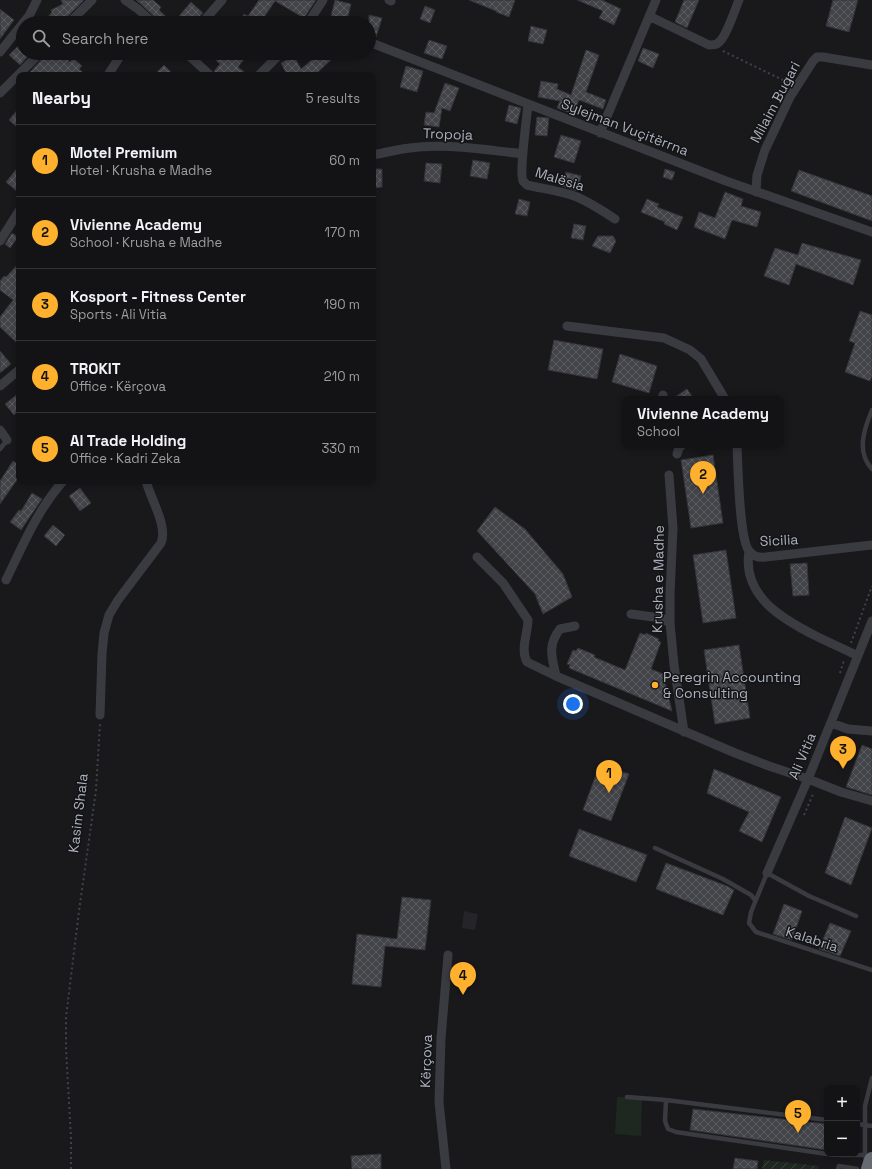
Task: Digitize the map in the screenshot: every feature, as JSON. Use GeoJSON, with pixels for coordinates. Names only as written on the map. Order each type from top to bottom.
{"type":"FeatureCollection","features":[{"type":"Feature","properties":{"kind":"street"},"geometry":{"type":"LineString","coordinates":[[27,16],[37,0]]}},
{"type":"Feature","properties":{"kind":"street"},"geometry":{"type":"LineString","coordinates":[[76,16],[92,0]]}},
{"type":"Feature","properties":{"kind":"street"},"geometry":{"type":"LineString","coordinates":[[125,0],[138,8],[144,16]]}},
{"type":"Feature","properties":{"kind":"street"},"geometry":{"type":"LineString","coordinates":[[208,16],[222,0]]}},
{"type":"Feature","properties":{"kind":"street"},"geometry":{"type":"LineString","coordinates":[[313,16],[323,0]]}},
{"type":"Feature","properties":{"kind":"street"},"geometry":{"type":"LineString","coordinates":[[600,133],[656,0]]}},
{"type":"Feature","properties":{"kind":"street"},"geometry":{"type":"LineString","coordinates":[[649,16],[709,45],[718,43],[721,39],[739,0]]}},
{"type":"Feature","properties":{"kind":"street"},"geometry":{"type":"LineString","coordinates":[[0,52],[16,32]]}},
{"type":"Feature","properties":{"kind":"street","name":"Sylejman Vuçitërrna"},"geometry":{"type":"LineString","coordinates":[[376,45],[726,182],[872,232]]}},
{"type":"Feature","properties":{"kind":"street","name":"Milaim Bugari"},"geometry":{"type":"LineString","coordinates":[[756,192],[757,175],[760,164],[774,129],[810,64],[817,57],[872,65]]}},
{"type":"Feature","properties":{"kind":"street"},"geometry":{"type":"LineString","coordinates":[[21,72],[33,60]]}},
{"type":"Feature","properties":{"kind":"street"},"geometry":{"type":"LineString","coordinates":[[110,72],[118,60]]}},
{"type":"Feature","properties":{"kind":"street"},"geometry":{"type":"LineString","coordinates":[[193,60],[206,72]]}},
{"type":"Feature","properties":{"kind":"street"},"geometry":{"type":"LineString","coordinates":[[262,72],[274,60]]}},
{"type":"Feature","properties":{"kind":"street"},"geometry":{"type":"LineString","coordinates":[[0,93],[16,77]]}},
{"type":"Feature","properties":{"kind":"street","name":"Malësia"},"geometry":{"type":"LineString","coordinates":[[528,104],[523,154],[523,181],[528,185],[576,197],[590,203],[615,219]]}},
{"type":"Feature","properties":{"kind":"street","name":"Tropoja"},"geometry":{"type":"LineString","coordinates":[[376,154],[413,148],[439,147],[523,154]]}},
{"type":"Feature","properties":{"kind":"street"},"geometry":{"type":"LineString","coordinates":[[0,241],[16,216]]}},
{"type":"Feature","properties":{"kind":"street"},"geometry":{"type":"LineString","coordinates":[[567,326],[664,338],[671,341],[690,350],[701,360],[723,396]]}},
{"type":"Feature","properties":{"kind":"street"},"geometry":{"type":"LineString","coordinates":[[0,386],[16,373]]}},
{"type":"Feature","properties":{"kind":"street"},"geometry":{"type":"LineString","coordinates":[[0,430],[7,440]]}},
{"type":"Feature","properties":{"kind":"street","name":"Sicilia"},"geometry":{"type":"LineString","coordinates":[[737,448],[744,540],[749,551],[753,555],[759,558],[872,545]]}},
{"type":"Feature","properties":{"kind":"street","name":"Krusha e Madhe"},"geometry":{"type":"LineString","coordinates":[[669,475],[673,528],[670,623],[674,665],[684,732]]}},
{"type":"Feature","properties":{"kind":"street"},"geometry":{"type":"LineString","coordinates":[[6,580],[25,538],[50,498],[61,484]]}},
{"type":"Feature","properties":{"kind":"street"},"geometry":{"type":"LineString","coordinates":[[100,715],[102,654],[104,633],[109,615],[118,600],[161,543],[163,538],[162,523],[147,484]]}},
{"type":"Feature","properties":{"kind":"street"},"geometry":{"type":"LineString","coordinates":[[749,551],[748,569],[754,586],[762,599],[773,611],[790,623],[858,656]]}},
{"type":"Feature","properties":{"kind":"street"},"geometry":{"type":"LineString","coordinates":[[477,557],[503,584],[528,620],[524,650],[524,657],[527,662],[684,732],[769,766],[841,792],[872,801]]}},
{"type":"Feature","properties":{"kind":"street"},"geometry":{"type":"LineString","coordinates":[[631,614],[661,618],[670,623]]}},
{"type":"Feature","properties":{"kind":"street","name":"Ali Vitia"},"geometry":{"type":"LineString","coordinates":[[767,873],[808,779],[872,621]]}},
{"type":"Feature","properties":{"kind":"street"},"geometry":{"type":"LineString","coordinates":[[556,676],[551,644],[560,630],[575,626]]}},
{"type":"Feature","properties":{"kind":"street"},"geometry":{"type":"LineString","coordinates":[[831,723],[848,730],[872,731]]}},
{"type":"Feature","properties":{"kind":"street","name":"Kërçova"},"geometry":{"type":"LineString","coordinates":[[446,1169],[439,1102],[441,1038],[448,955]]}},
{"type":"Feature","properties":{"kind":"lane"},"geometry":{"type":"LineString","coordinates":[[872,410],[864,435],[862,447],[864,458],[872,469]]}},
{"type":"Feature","properties":{"kind":"lane"},"geometry":{"type":"LineString","coordinates":[[0,449],[7,440]]}},
{"type":"Feature","properties":{"kind":"lane"},"geometry":{"type":"LineString","coordinates":[[655,848],[723,879],[751,895],[755,900]]}},
{"type":"Feature","properties":{"kind":"lane"},"geometry":{"type":"LineString","coordinates":[[767,873],[809,896],[856,916]]}},
{"type":"Feature","properties":{"kind":"lane","name":"Ali Vitia"},"geometry":{"type":"LineString","coordinates":[[749,923],[755,900],[767,873]]}},
{"type":"Feature","properties":{"kind":"lane","name":"Kalabria"},"geometry":{"type":"LineString","coordinates":[[749,923],[756,932],[872,970]]}},
{"type":"Feature","properties":{"kind":"lane"},"geometry":{"type":"LineString","coordinates":[[845,1157],[868,1163],[865,1106],[872,1078]]}},
{"type":"Feature","properties":{"kind":"lane"},"geometry":{"type":"LineString","coordinates":[[627,1097],[666,1100],[824,1120]]}},
{"type":"Feature","properties":{"kind":"lane"},"geometry":{"type":"LineString","coordinates":[[666,1100],[665,1121],[668,1128],[676,1132],[824,1154]]}},
{"type":"Feature","properties":{"kind":"lane"},"geometry":{"type":"LineString","coordinates":[[860,1125],[872,1126]]}},
{"type":"Feature","properties":{"kind":"lane"},"geometry":{"type":"LineString","coordinates":[[838,1169],[839,1166],[857,1169]]}},
{"type":"Feature","properties":{"kind":"path"},"geometry":{"type":"LineString","coordinates":[[709,45],[796,87]]}},
{"type":"Feature","properties":{"kind":"path","name":"Kasim Shala"},"geometry":{"type":"LineString","coordinates":[[71,1169],[72,1138],[66,1048],[66,1017],[96,790],[100,745],[100,715]]}},
{"type":"Feature","properties":{"kind":"shaded area"},"geometry":{"type":"Polygon","coordinates":[[[464,911],[478,914],[475,930],[462,928],[464,911]]]}},
{"type":"Feature","properties":{"kind":"shaded area"},"geometry":{"type":"Polygon","coordinates":[[[617,1097],[642,1098],[641,1136],[615,1134],[617,1097]]]}},
{"type":"Feature","properties":{"kind":"shaded area"},"geometry":{"type":"Polygon","coordinates":[[[764,1160],[819,1166],[818,1169],[762,1169],[764,1160]]]}},
{"type":"Feature","properties":{"kind":"building"},"geometry":{"type":"Polygon","coordinates":[[[61,0],[84,0],[68,16],[49,16],[52,12],[51,10],[63,4],[61,0]]]}},
{"type":"Feature","properties":{"kind":"building"},"geometry":{"type":"Polygon","coordinates":[[[136,0],[153,0],[161,7],[159,10],[165,16],[154,16],[136,0]]]}},
{"type":"Feature","properties":{"kind":"building"},"geometry":{"type":"Polygon","coordinates":[[[259,0],[316,0],[305,16],[301,16],[275,1],[265,16],[248,16],[259,0]]]}},
{"type":"Feature","properties":{"kind":"building"},"geometry":{"type":"Polygon","coordinates":[[[335,0],[351,4],[348,16],[331,16],[335,0]]]}},
{"type":"Feature","properties":{"kind":"building"},"geometry":{"type":"Polygon","coordinates":[[[469,0],[515,0],[509,17],[469,0]]]}},
{"type":"Feature","properties":{"kind":"building"},"geometry":{"type":"Polygon","coordinates":[[[577,0],[602,0],[621,9],[614,25],[599,18],[603,11],[577,0]]]}},
{"type":"Feature","properties":{"kind":"building"},"geometry":{"type":"Polygon","coordinates":[[[684,0],[699,0],[687,28],[675,22],[684,0]]]}},
{"type":"Feature","properties":{"kind":"building"},"geometry":{"type":"Polygon","coordinates":[[[833,0],[858,0],[849,32],[826,26],[833,0]]]}},
{"type":"Feature","properties":{"kind":"building"},"geometry":{"type":"Polygon","coordinates":[[[191,2],[203,13],[200,16],[179,16],[191,2]]]}},
{"type":"Feature","properties":{"kind":"building"},"geometry":{"type":"Polygon","coordinates":[[[425,6],[435,10],[430,23],[420,19],[425,6]]]}},
{"type":"Feature","properties":{"kind":"building"},"geometry":{"type":"Polygon","coordinates":[[[0,9],[14,20],[0,39],[0,9]]]}},
{"type":"Feature","properties":{"kind":"building"},"geometry":{"type":"Polygon","coordinates":[[[376,17],[382,18],[376,37],[376,17]]]}},
{"type":"Feature","properties":{"kind":"building"},"geometry":{"type":"Polygon","coordinates":[[[531,26],[547,30],[543,44],[528,41],[531,26]]]}},
{"type":"Feature","properties":{"kind":"building"},"geometry":{"type":"Polygon","coordinates":[[[429,40],[447,46],[442,59],[424,53],[429,40]]]}},
{"type":"Feature","properties":{"kind":"building"},"geometry":{"type":"Polygon","coordinates":[[[16,48],[16,60],[25,60],[20,65],[9,55],[16,48]]]}},
{"type":"Feature","properties":{"kind":"building"},"geometry":{"type":"Polygon","coordinates":[[[643,48],[659,54],[653,68],[638,61],[643,48]]]}},
{"type":"Feature","properties":{"kind":"building"},"geometry":{"type":"Polygon","coordinates":[[[586,50],[599,55],[586,92],[606,100],[603,109],[579,100],[573,114],[557,108],[560,101],[538,97],[541,81],[558,84],[557,89],[571,95],[586,50]]]}},
{"type":"Feature","properties":{"kind":"building"},"geometry":{"type":"Polygon","coordinates":[[[41,60],[68,60],[70,62],[72,60],[75,60],[82,66],[79,69],[82,72],[30,72],[41,60]]]}},
{"type":"Feature","properties":{"kind":"building"},"geometry":{"type":"Polygon","coordinates":[[[216,60],[244,60],[238,67],[244,72],[215,72],[214,71],[220,64],[216,60]]]}},
{"type":"Feature","properties":{"kind":"building"},"geometry":{"type":"Polygon","coordinates":[[[287,60],[296,60],[301,69],[312,60],[331,60],[318,72],[286,72],[281,63],[287,60]]]}},
{"type":"Feature","properties":{"kind":"building"},"geometry":{"type":"Polygon","coordinates":[[[164,65],[171,72],[157,72],[164,65]]]}},
{"type":"Feature","properties":{"kind":"building"},"geometry":{"type":"Polygon","coordinates":[[[406,66],[423,71],[417,92],[400,87],[406,66]]]}},
{"type":"Feature","properties":{"kind":"building"},"geometry":{"type":"Polygon","coordinates":[[[445,83],[459,88],[450,111],[442,108],[439,127],[424,125],[426,112],[434,113],[445,83]]]}},
{"type":"Feature","properties":{"kind":"building"},"geometry":{"type":"Polygon","coordinates":[[[509,105],[521,108],[517,124],[505,121],[509,105]]]}},
{"type":"Feature","properties":{"kind":"building"},"geometry":{"type":"Polygon","coordinates":[[[16,112],[16,126],[9,120],[16,112]]]}},
{"type":"Feature","properties":{"kind":"building"},"geometry":{"type":"Polygon","coordinates":[[[537,117],[549,118],[547,136],[535,135],[537,117]]]}},
{"type":"Feature","properties":{"kind":"building"},"geometry":{"type":"Polygon","coordinates":[[[561,135],[581,141],[574,163],[554,157],[561,135]]]}},
{"type":"Feature","properties":{"kind":"building"},"geometry":{"type":"Polygon","coordinates":[[[473,160],[490,163],[487,179],[470,176],[473,160]]]}},
{"type":"Feature","properties":{"kind":"building"},"geometry":{"type":"Polygon","coordinates":[[[426,163],[442,164],[440,183],[424,181],[426,163]]]}},
{"type":"Feature","properties":{"kind":"building"},"geometry":{"type":"Polygon","coordinates":[[[376,169],[382,169],[382,187],[376,188],[376,169]]]}},
{"type":"Feature","properties":{"kind":"building"},"geometry":{"type":"Polygon","coordinates":[[[665,169],[675,172],[672,180],[663,177],[665,169]]]}},
{"type":"Feature","properties":{"kind":"building"},"geometry":{"type":"Polygon","coordinates":[[[16,170],[16,190],[6,182],[16,170]]]}},
{"type":"Feature","properties":{"kind":"building"},"geometry":{"type":"Polygon","coordinates":[[[799,170],[872,196],[872,221],[791,191],[799,170]]]}},
{"type":"Feature","properties":{"kind":"building"},"geometry":{"type":"Polygon","coordinates":[[[566,172],[581,176],[577,191],[562,186],[566,172]]]}},
{"type":"Feature","properties":{"kind":"building"},"geometry":{"type":"Polygon","coordinates":[[[725,192],[743,199],[741,206],[761,212],[757,227],[732,220],[725,239],[694,227],[699,212],[715,218],[725,192]]]}},
{"type":"Feature","properties":{"kind":"building"},"geometry":{"type":"Polygon","coordinates":[[[519,199],[530,202],[527,216],[515,214],[519,199]]]}},
{"type":"Feature","properties":{"kind":"building"},"geometry":{"type":"Polygon","coordinates":[[[647,199],[659,204],[657,207],[683,217],[677,230],[664,224],[665,222],[641,212],[647,199]]]}},
{"type":"Feature","properties":{"kind":"building"},"geometry":{"type":"Polygon","coordinates":[[[574,224],[586,226],[583,240],[571,238],[574,224]]]}},
{"type":"Feature","properties":{"kind":"building"},"geometry":{"type":"Polygon","coordinates":[[[12,233],[16,236],[16,240],[10,248],[5,244],[12,233]]]}},
{"type":"Feature","properties":{"kind":"building"},"geometry":{"type":"Polygon","coordinates":[[[598,236],[613,236],[616,241],[610,253],[592,246],[598,236]]]}},
{"type":"Feature","properties":{"kind":"building"},"geometry":{"type":"Polygon","coordinates":[[[802,243],[861,260],[853,285],[796,264],[789,285],[764,276],[775,248],[798,255],[802,243]]]}},
{"type":"Feature","properties":{"kind":"building"},"geometry":{"type":"Polygon","coordinates":[[[16,266],[16,342],[0,327],[0,317],[13,300],[0,290],[0,281],[4,276],[6,277],[16,266]]]}},
{"type":"Feature","properties":{"kind":"building"},"geometry":{"type":"Polygon","coordinates":[[[860,311],[872,315],[872,376],[870,381],[845,372],[855,343],[849,341],[860,311]]]}},
{"type":"Feature","properties":{"kind":"building"},"geometry":{"type":"Polygon","coordinates":[[[554,340],[603,349],[597,379],[548,370],[554,340]]]}},
{"type":"Feature","properties":{"kind":"building"},"geometry":{"type":"Polygon","coordinates":[[[0,351],[11,364],[0,373],[0,351]]]}},
{"type":"Feature","properties":{"kind":"building"},"geometry":{"type":"Polygon","coordinates":[[[620,354],[657,366],[649,393],[612,382],[620,354]]]}},
{"type":"Feature","properties":{"kind":"building"},"geometry":{"type":"Polygon","coordinates":[[[687,389],[692,396],[676,396],[687,389]]]}},
{"type":"Feature","properties":{"kind":"building"},"geometry":{"type":"Polygon","coordinates":[[[16,395],[16,413],[14,415],[5,404],[16,395]]]}},
{"type":"Feature","properties":{"kind":"building"},"geometry":{"type":"Polygon","coordinates":[[[713,455],[723,523],[691,528],[681,460],[713,455]]]}},
{"type":"Feature","properties":{"kind":"building"},"geometry":{"type":"Polygon","coordinates":[[[13,461],[16,463],[16,481],[0,504],[0,481],[13,461]]]}},
{"type":"Feature","properties":{"kind":"building"},"geometry":{"type":"Polygon","coordinates":[[[80,488],[91,503],[80,511],[69,496],[80,488]]]}},
{"type":"Feature","properties":{"kind":"building"},"geometry":{"type":"Polygon","coordinates":[[[32,493],[42,499],[21,530],[10,522],[19,510],[21,511],[32,493]]]}},
{"type":"Feature","properties":{"kind":"building"},"geometry":{"type":"Polygon","coordinates":[[[495,507],[525,529],[563,574],[572,597],[543,614],[535,594],[477,531],[495,507]]]}},
{"type":"Feature","properties":{"kind":"building"},"geometry":{"type":"Polygon","coordinates":[[[53,525],[65,535],[56,546],[44,536],[53,525]]]}},
{"type":"Feature","properties":{"kind":"building"},"geometry":{"type":"Polygon","coordinates":[[[726,550],[736,618],[703,623],[693,555],[726,550]]]}},
{"type":"Feature","properties":{"kind":"building"},"geometry":{"type":"Polygon","coordinates":[[[807,563],[809,595],[793,596],[790,564],[807,563]]]}},
{"type":"Feature","properties":{"kind":"building"},"geometry":{"type":"Polygon","coordinates":[[[640,633],[645,635],[646,633],[659,639],[658,641],[661,642],[651,669],[663,674],[672,711],[569,668],[570,665],[567,664],[573,650],[576,651],[578,648],[595,655],[594,657],[625,670],[640,633]]]}},
{"type":"Feature","properties":{"kind":"building"},"geometry":{"type":"Polygon","coordinates":[[[739,645],[750,718],[715,724],[704,650],[739,645]]]}},
{"type":"Feature","properties":{"kind":"building"},"geometry":{"type":"Polygon","coordinates":[[[862,745],[872,749],[872,795],[846,787],[862,745]]]}},
{"type":"Feature","properties":{"kind":"building"},"geometry":{"type":"Polygon","coordinates":[[[600,764],[629,774],[611,821],[583,810],[600,764]]]}},
{"type":"Feature","properties":{"kind":"building"},"geometry":{"type":"Polygon","coordinates":[[[714,769],[781,797],[762,842],[739,831],[749,812],[707,793],[714,769]]]}},
{"type":"Feature","properties":{"kind":"building"},"geometry":{"type":"Polygon","coordinates":[[[845,817],[872,828],[851,885],[825,873],[845,817]]]}},
{"type":"Feature","properties":{"kind":"building"},"geometry":{"type":"Polygon","coordinates":[[[579,829],[647,855],[636,882],[569,856],[579,829]]]}},
{"type":"Feature","properties":{"kind":"building"},"geometry":{"type":"Polygon","coordinates":[[[666,863],[734,890],[723,915],[656,889],[666,863]]]}},
{"type":"Feature","properties":{"kind":"building"},"geometry":{"type":"Polygon","coordinates":[[[402,897],[431,900],[425,950],[385,946],[381,987],[352,984],[357,934],[397,939],[402,897]]]}},
{"type":"Feature","properties":{"kind":"building"},"geometry":{"type":"Polygon","coordinates":[[[784,904],[802,911],[792,940],[773,934],[784,904]]]}},
{"type":"Feature","properties":{"kind":"building"},"geometry":{"type":"Polygon","coordinates":[[[830,923],[851,931],[840,956],[819,949],[830,923]]]}},
{"type":"Feature","properties":{"kind":"building"},"geometry":{"type":"Polygon","coordinates":[[[693,1109],[824,1124],[824,1150],[690,1130],[693,1109]]]}},
{"type":"Feature","properties":{"kind":"building"},"geometry":{"type":"Polygon","coordinates":[[[381,1154],[381,1169],[352,1169],[351,1156],[381,1154]]]}},
{"type":"Feature","properties":{"kind":"building"},"geometry":{"type":"Polygon","coordinates":[[[735,1158],[758,1161],[757,1169],[733,1169],[735,1158]]]}},
{"type":"Feature","properties":{"kind":"place","name":"Vivienne Academy"},"geometry":{"type":"Point","coordinates":[703,494]}},
{"type":"Feature","properties":{"kind":"place","name":"Peregrin Accounting & Consulting"},"geometry":{"type":"Point","coordinates":[655,685]}},
{"type":"Feature","properties":{"kind":"place","name":"Kosport - Fitness Center"},"geometry":{"type":"Point","coordinates":[843,769]}},
{"type":"Feature","properties":{"kind":"place","name":"Motel Premium"},"geometry":{"type":"Point","coordinates":[609,793]}},
{"type":"Feature","properties":{"kind":"place","name":"TROKIT"},"geometry":{"type":"Point","coordinates":[463,995]}},
{"type":"Feature","properties":{"kind":"place","name":"Al Trade Holding"},"geometry":{"type":"Point","coordinates":[798,1133]}}]}
